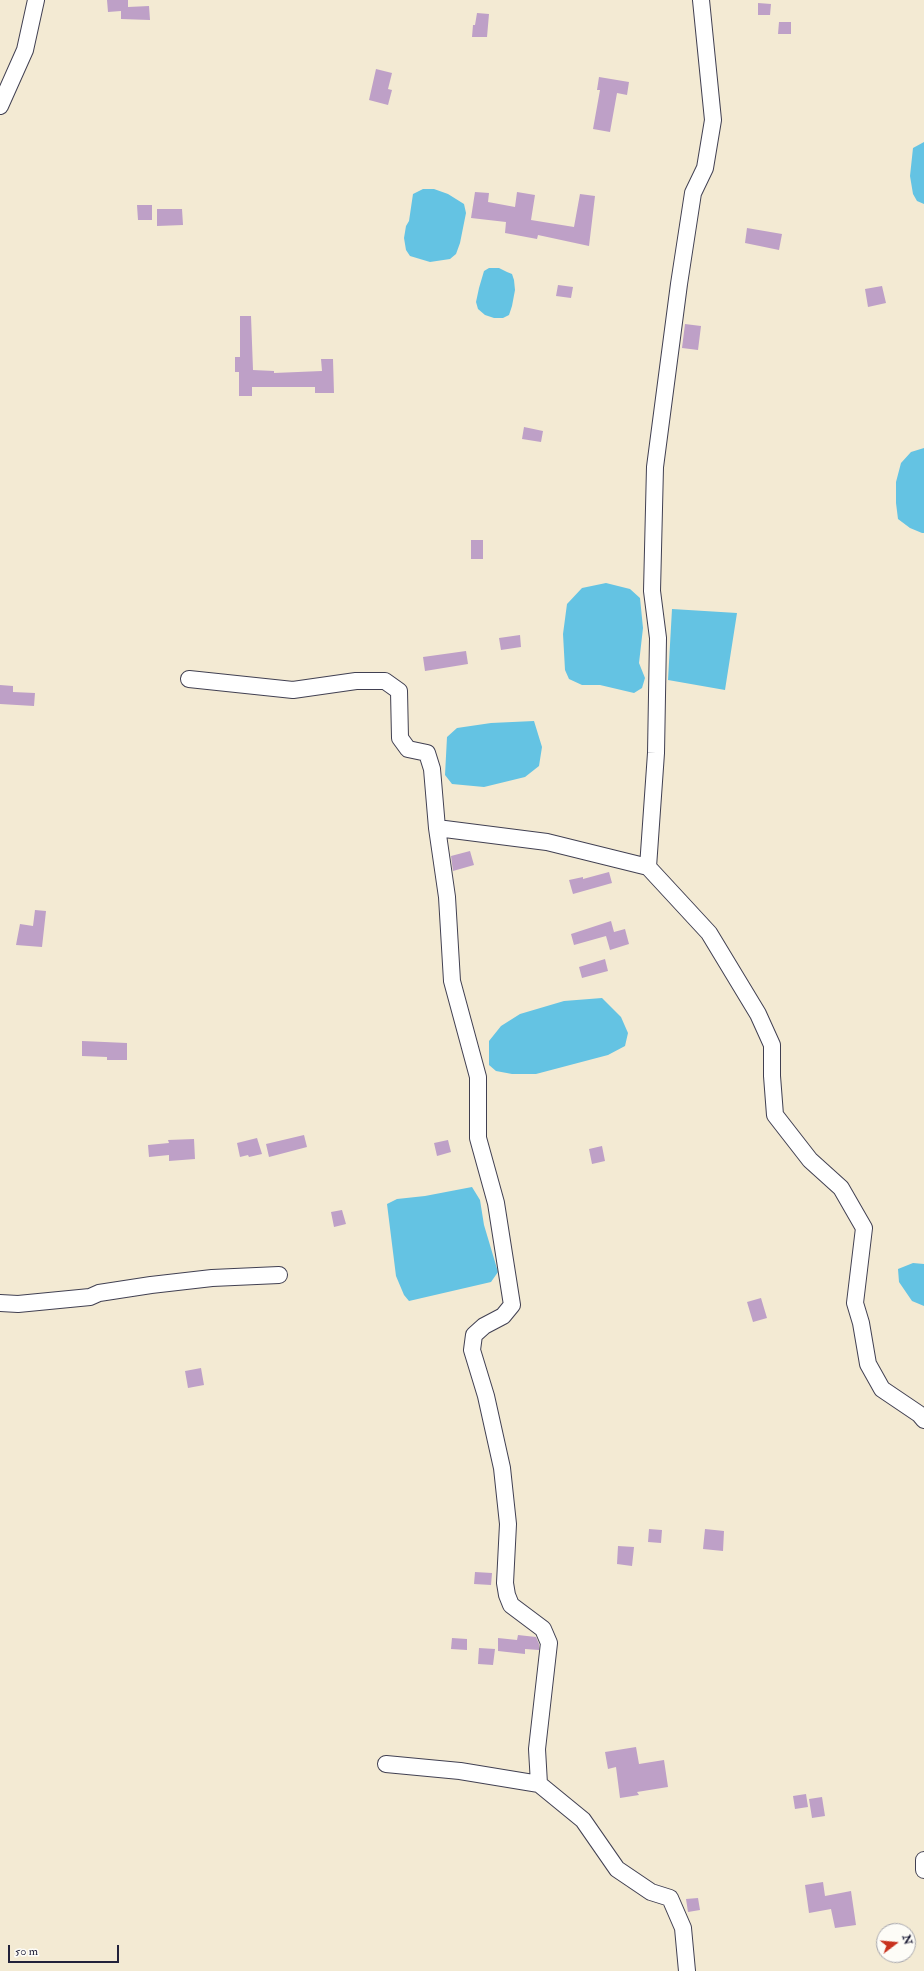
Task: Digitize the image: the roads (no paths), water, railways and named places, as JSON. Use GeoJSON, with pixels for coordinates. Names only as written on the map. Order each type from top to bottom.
{"type":"FeatureCollection","features":[{"type":"Feature","properties":{"kind":"street"},"geometry":{"type":"LineString","coordinates":[[0,106],[25,50],[36,0]]}},
{"type":"Feature","properties":{"kind":"street"},"geometry":{"type":"LineString","coordinates":[[648,868],[656,753],[658,638],[652,591],[656,467],[679,284],[693,194],[705,168],[713,120],[701,0]]}},
{"type":"Feature","properties":{"kind":"street"},"geometry":{"type":"LineString","coordinates":[[189,679],[293,690],[356,681],[385,681],[398,691],[400,738],[408,748],[427,753],[432,770],[437,828],[447,897],[452,981],[478,1077],[478,1138],[496,1203],[512,1305],[503,1316],[484,1326],[474,1335],[472,1350],[486,1396],[502,1468],[508,1524],[505,1583],[507,1595],[512,1605],[543,1629],[549,1643],[537,1749],[539,1784]]}},
{"type":"Feature","properties":{"kind":"street"},"geometry":{"type":"LineString","coordinates":[[437,828],[547,842],[648,868],[709,933],[758,1014],[772,1045],[772,1076],[775,1115],[810,1160],[841,1188],[864,1228],[855,1303],[861,1323],[868,1364],[882,1389],[919,1414],[924,1420]]}},
{"type":"Feature","properties":{"kind":"street"},"geometry":{"type":"LineString","coordinates":[[0,1303],[18,1304],[90,1296],[99,1293],[144,1286],[212,1278],[279,1275]]}},
{"type":"Feature","properties":{"kind":"street"},"geometry":{"type":"LineString","coordinates":[[386,1764],[460,1771],[539,1784],[583,1820],[617,1869],[651,1892],[670,1898],[683,1928],[687,1971]]}},
{"type":"Feature","properties":{"kind":"street"},"geometry":{"type":"LineString","coordinates":[[924,1860],[924,1870]]}},
{"type":"Feature","properties":{"kind":"water"},"geometry":{"type":"Polygon","coordinates":[[[924,142],[924,204],[917,201],[913,194],[910,176],[913,148],[924,142]]]}},
{"type":"Feature","properties":{"kind":"water"},"geometry":{"type":"Polygon","coordinates":[[[423,189],[434,189],[448,194],[464,204],[466,213],[460,243],[456,254],[450,259],[430,262],[410,256],[406,250],[404,238],[406,226],[409,221],[413,194],[423,189]]]}},
{"type":"Feature","properties":{"kind":"water"},"geometry":{"type":"Polygon","coordinates":[[[489,268],[499,268],[512,274],[514,280],[515,290],[512,306],[509,315],[503,318],[494,318],[485,315],[478,309],[476,302],[484,271],[489,268]]]}},
{"type":"Feature","properties":{"kind":"water"},"geometry":{"type":"Polygon","coordinates":[[[924,448],[924,533],[922,533],[910,528],[898,519],[896,482],[901,463],[911,452],[924,448]]]}},
{"type":"Feature","properties":{"kind":"water"},"geometry":{"type":"Polygon","coordinates":[[[606,583],[630,589],[640,598],[643,628],[639,663],[645,678],[642,688],[634,693],[600,685],[582,685],[569,679],[565,670],[563,634],[567,604],[582,588],[606,583]]]}},
{"type":"Feature","properties":{"kind":"water"},"geometry":{"type":"Polygon","coordinates":[[[672,609],[737,613],[725,690],[668,680],[672,609]]]}},
{"type":"Feature","properties":{"kind":"water"},"geometry":{"type":"Polygon","coordinates":[[[534,721],[542,747],[539,766],[525,777],[484,787],[452,784],[445,775],[447,737],[457,728],[491,723],[534,721]]]}},
{"type":"Feature","properties":{"kind":"water"},"geometry":{"type":"Polygon","coordinates":[[[602,998],[621,1017],[628,1033],[625,1046],[608,1055],[536,1074],[512,1074],[496,1071],[489,1065],[489,1041],[501,1026],[520,1014],[564,1001],[602,998]]]}},
{"type":"Feature","properties":{"kind":"water"},"geometry":{"type":"Polygon","coordinates":[[[472,1187],[480,1200],[484,1225],[498,1272],[491,1282],[409,1301],[404,1295],[396,1276],[387,1204],[397,1199],[425,1196],[472,1187]]]}},
{"type":"Feature","properties":{"kind":"water"},"geometry":{"type":"Polygon","coordinates":[[[913,1263],[924,1264],[924,1306],[912,1301],[899,1282],[898,1269],[913,1263]]]}}]}
